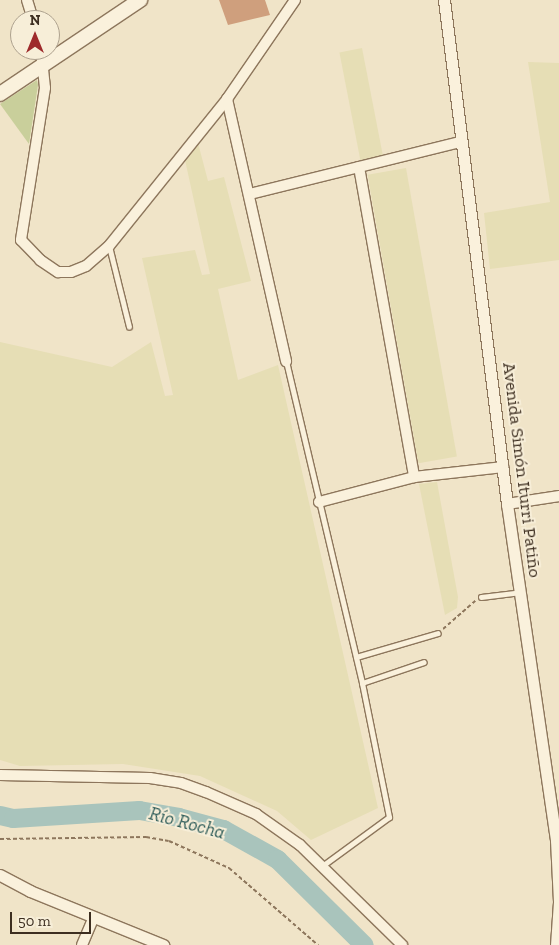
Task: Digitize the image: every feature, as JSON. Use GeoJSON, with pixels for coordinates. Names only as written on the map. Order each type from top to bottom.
{"type":"FeatureCollection","features":[{"type":"Feature","properties":{"kind":"main road"},"geometry":{"type":"LineString","coordinates":[[60,47],[140,0]]}},
{"type":"Feature","properties":{"kind":"main road"},"geometry":{"type":"LineString","coordinates":[[0,94],[39,60]]}},
{"type":"Feature","properties":{"kind":"street"},"geometry":{"type":"LineString","coordinates":[[42,60],[45,88],[21,240],[40,260],[58,272],[71,272],[86,266],[108,246],[227,99],[296,0]]}},
{"type":"Feature","properties":{"kind":"street","name":"Avenida Simón Iturri Patiño"},"geometry":{"type":"LineString","coordinates":[[444,0],[460,142],[507,504],[556,840],[559,902],[556,945]]}},
{"type":"Feature","properties":{"kind":"street"},"geometry":{"type":"LineString","coordinates":[[227,99],[250,194],[286,361]]}},
{"type":"Feature","properties":{"kind":"street"},"geometry":{"type":"LineString","coordinates":[[250,194],[460,142]]}},
{"type":"Feature","properties":{"kind":"street"},"geometry":{"type":"LineString","coordinates":[[359,167],[414,477]]}},
{"type":"Feature","properties":{"kind":"street"},"geometry":{"type":"LineString","coordinates":[[319,502],[414,477],[503,467]]}},
{"type":"Feature","properties":{"kind":"street"},"geometry":{"type":"LineString","coordinates":[[507,504],[559,496]]}},
{"type":"Feature","properties":{"kind":"street"},"geometry":{"type":"LineString","coordinates":[[0,775],[150,778],[181,783],[256,814],[300,845],[402,945]]}},
{"type":"Feature","properties":{"kind":"street"},"geometry":{"type":"LineString","coordinates":[[0,874],[30,891],[163,945]]}},
{"type":"Feature","properties":{"kind":"street"},"geometry":{"type":"LineString","coordinates":[[82,945],[94,917]]}},
{"type":"Feature","properties":{"kind":"lane"},"geometry":{"type":"LineString","coordinates":[[108,246],[129,327]]}},
{"type":"Feature","properties":{"kind":"lane"},"geometry":{"type":"LineString","coordinates":[[286,361],[362,683],[390,817],[321,866]]}},
{"type":"Feature","properties":{"kind":"lane"},"geometry":{"type":"LineString","coordinates":[[481,597],[520,592]]}},
{"type":"Feature","properties":{"kind":"lane"},"geometry":{"type":"LineString","coordinates":[[356,657],[438,633]]}},
{"type":"Feature","properties":{"kind":"lane"},"geometry":{"type":"LineString","coordinates":[[362,683],[424,662]]}},
{"type":"Feature","properties":{"kind":"path"},"geometry":{"type":"LineString","coordinates":[[438,633],[481,597]]}},
{"type":"Feature","properties":{"kind":"path"},"geometry":{"type":"LineString","coordinates":[[0,839],[146,836],[169,841],[229,868],[318,945]]}},
{"type":"Feature","properties":{"kind":"shaded area"},"geometry":{"type":"Polygon","coordinates":[[[362,48],[384,159],[361,163],[339,52],[362,48]]]}},
{"type":"Feature","properties":{"kind":"shaded area"},"geometry":{"type":"Polygon","coordinates":[[[528,62],[559,63],[559,260],[490,269],[484,213],[550,202],[528,62]]]}},
{"type":"Feature","properties":{"kind":"shaded area"},"geometry":{"type":"Polygon","coordinates":[[[198,143],[208,181],[224,177],[251,281],[218,289],[238,380],[278,365],[378,808],[311,840],[277,811],[200,776],[123,764],[20,766],[0,760],[0,342],[112,367],[151,342],[165,396],[173,395],[142,258],[195,250],[202,275],[210,274],[185,160],[198,143]]]}},
{"type":"Feature","properties":{"kind":"shaded area"},"geometry":{"type":"Polygon","coordinates":[[[406,168],[457,457],[418,463],[368,175],[406,168]]]}},
{"type":"Feature","properties":{"kind":"shaded area"},"geometry":{"type":"Polygon","coordinates":[[[437,482],[458,597],[457,608],[445,615],[419,484],[437,482]]]}},
{"type":"Feature","properties":{"kind":"green space"},"geometry":{"type":"Polygon","coordinates":[[[37,80],[38,85],[29,144],[0,104],[37,80]]]}},
{"type":"Feature","properties":{"kind":"building"},"geometry":{"type":"Polygon","coordinates":[[[219,0],[265,0],[270,15],[228,25],[219,0]]]}},
{"type":"Feature","properties":{"kind":"waterway","name":"Río Rocha"},"geometry":{"type":"LineString","coordinates":[[0,815],[13,818],[139,810],[178,817],[223,829],[277,859],[364,945]]}}]}
